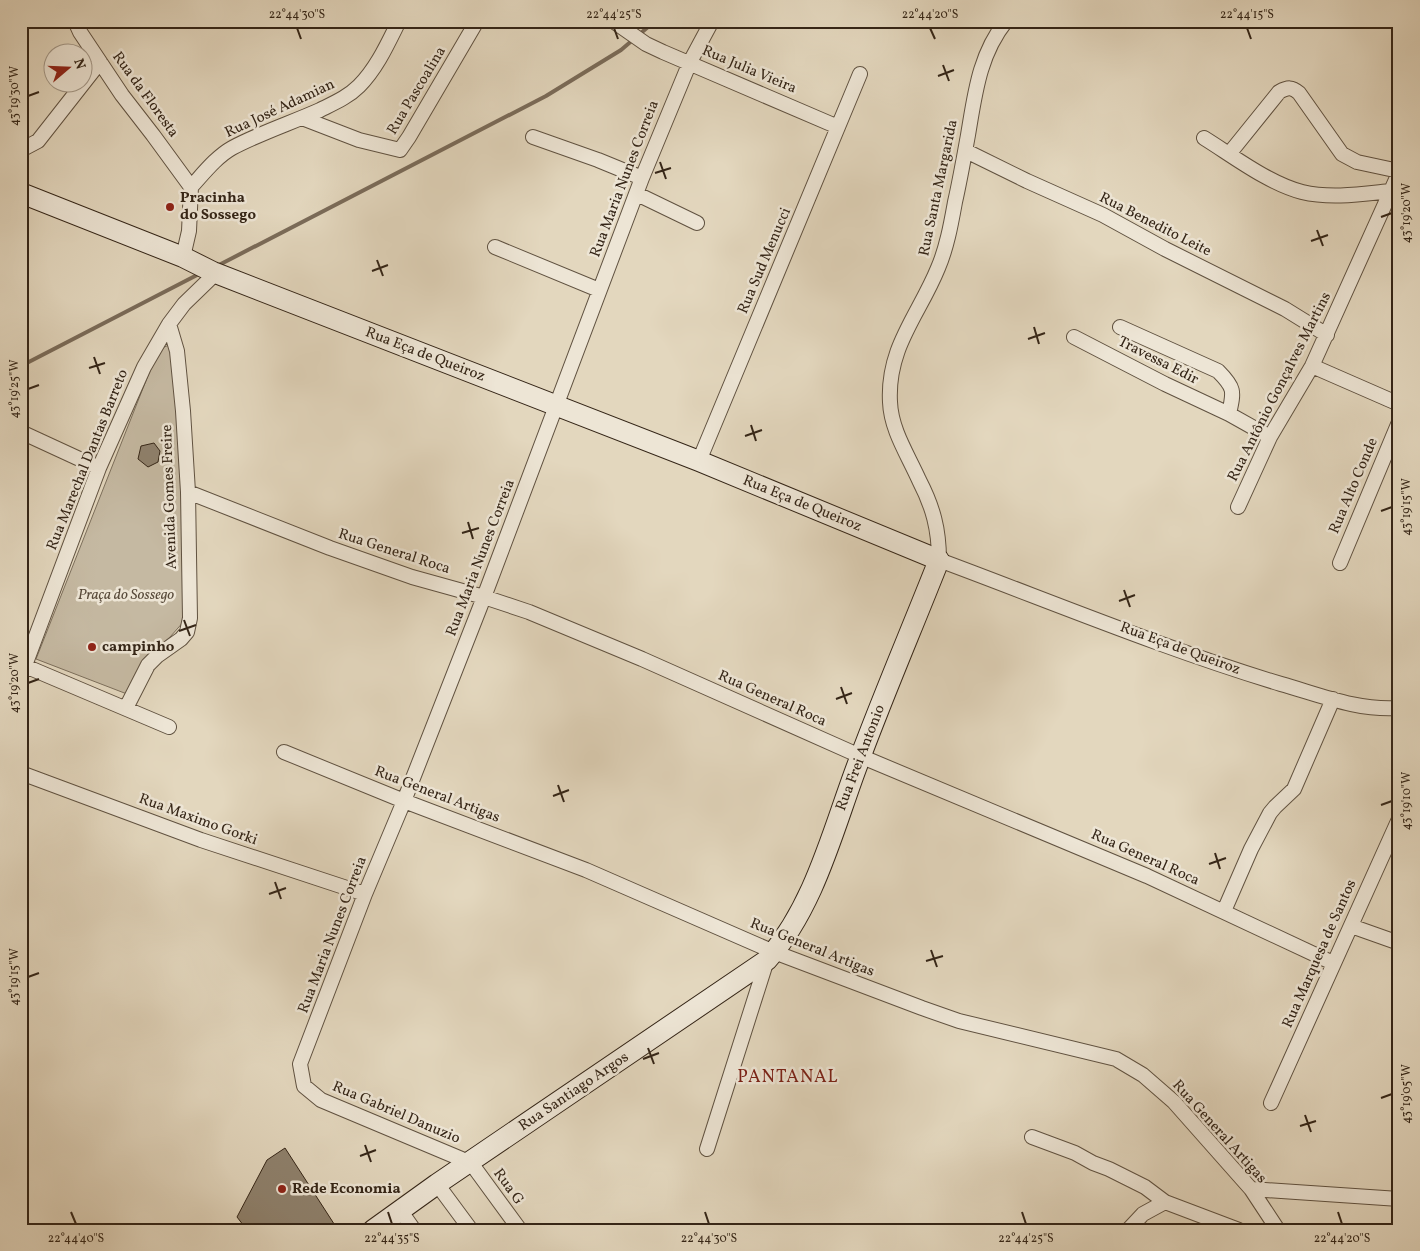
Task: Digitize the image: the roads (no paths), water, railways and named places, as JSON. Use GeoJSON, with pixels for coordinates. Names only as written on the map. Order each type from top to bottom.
{"type":"FeatureCollection","features":[{"type":"Feature","properties":{"kind":"street","name":"Rua José Adamian"},"geometry":{"type":"LineString","coordinates":[[191,188],[230,149],[335,103],[358,87],[377,62],[399,21]]}},
{"type":"Feature","properties":{"kind":"street","name":"Rua Pascoalina"},"geometry":{"type":"LineString","coordinates":[[302,118],[359,140],[400,150],[477,21]]}},
{"type":"Feature","properties":{"kind":"street","name":"Rua Maria Nunes Correia"},"geometry":{"type":"LineString","coordinates":[[300,1064],[365,894],[404,801],[484,597],[642,178],[690,62],[712,21]]}},
{"type":"Feature","properties":{"kind":"street","name":"Rua Santa Margarida"},"geometry":{"type":"LineString","coordinates":[[939,560],[937,527],[929,501],[894,424],[890,403],[890,379],[901,339],[939,267],[966,151],[978,76],[997,32],[1006,21]]}},
{"type":"Feature","properties":{"kind":"street","name":"Rua da Floresta"},"geometry":{"type":"LineString","coordinates":[[73,22],[191,188]]}},
{"type":"Feature","properties":{"kind":"street","name":"Rua Julia Vieira"},"geometry":{"type":"LineString","coordinates":[[623,26],[646,44],[838,127]]}},
{"type":"Feature","properties":{"kind":"street"},"geometry":{"type":"LineString","coordinates":[[21,150],[38,140],[100,62]]}},
{"type":"Feature","properties":{"kind":"street","name":"Rua Sud Menucci"},"geometry":{"type":"LineString","coordinates":[[699,461],[860,74]]}},
{"type":"Feature","properties":{"kind":"street"},"geometry":{"type":"LineString","coordinates":[[1229,154],[1280,92],[1287,88],[1294,88],[1342,154],[1357,162],[1399,172]]}},
{"type":"Feature","properties":{"kind":"street"},"geometry":{"type":"LineString","coordinates":[[533,137],[642,178]]}},
{"type":"Feature","properties":{"kind":"street"},"geometry":{"type":"LineString","coordinates":[[1204,138],[1274,181],[1302,192],[1327,195],[1353,195],[1391,191]]}},
{"type":"Feature","properties":{"kind":"street","name":"Rua Benedito Leite"},"geometry":{"type":"LineString","coordinates":[[966,151],[1103,215],[1165,249],[1284,309],[1327,335]]}},
{"type":"Feature","properties":{"kind":"street","name":"Rua Antônio Gonçalves Martins"},"geometry":{"type":"LineString","coordinates":[[1238,507],[1270,437],[1312,366],[1327,335],[1399,172]]}},
{"type":"Feature","properties":{"kind":"street"},"geometry":{"type":"LineString","coordinates":[[191,188],[189,230],[202,267]]}},
{"type":"Feature","properties":{"kind":"street","name":"Rua Eça de Queiroz"},"geometry":{"type":"LineString","coordinates":[[21,193],[556,407],[699,461],[939,560],[1190,654],[1356,706],[1377,709],[1399,708]]}},
{"type":"Feature","properties":{"kind":"street"},"geometry":{"type":"LineString","coordinates":[[637,194],[697,223]]}},
{"type":"Feature","properties":{"kind":"street"},"geometry":{"type":"LineString","coordinates":[[495,247],[599,290]]}},
{"type":"Feature","properties":{"kind":"street","name":"Rua Marechal Dantas Barreto"},"geometry":{"type":"LineString","coordinates":[[23,671],[26,648],[99,468],[144,367],[169,324],[184,304],[202,267]]}},
{"type":"Feature","properties":{"kind":"street","name":"Avenida Gomes Freire"},"geometry":{"type":"LineString","coordinates":[[126,708],[148,665],[157,656],[181,640],[187,632],[190,618],[188,492],[180,368],[178,351],[169,324]]}},
{"type":"Feature","properties":{"kind":"street","name":"Travessa Edir"},"geometry":{"type":"LineString","coordinates":[[1120,327],[1218,371],[1230,383],[1233,396],[1229,414]]}},
{"type":"Feature","properties":{"kind":"street","name":"Travessa Edir"},"geometry":{"type":"LineString","coordinates":[[1074,336],[1166,384],[1229,414],[1270,437]]}},
{"type":"Feature","properties":{"kind":"street"},"geometry":{"type":"LineString","coordinates":[[1312,366],[1399,404]]}},
{"type":"Feature","properties":{"kind":"street","name":"Rua Alto Conde"},"geometry":{"type":"LineString","coordinates":[[1340,563],[1399,422]]}},
{"type":"Feature","properties":{"kind":"street"},"geometry":{"type":"LineString","coordinates":[[21,432],[99,468]]}},
{"type":"Feature","properties":{"kind":"street","name":"Rua General Roca"},"geometry":{"type":"LineString","coordinates":[[188,492],[330,548],[403,574],[529,612],[642,659],[860,756],[1147,876],[1333,962]]}},
{"type":"Feature","properties":{"kind":"street","name":"Rua Frei Antonio"},"geometry":{"type":"LineString","coordinates":[[707,1149],[770,956],[793,925],[811,892],[860,756],[939,560]]}},
{"type":"Feature","properties":{"kind":"street"},"geometry":{"type":"LineString","coordinates":[[23,671],[126,708],[168,727]]}},
{"type":"Feature","properties":{"kind":"street"},"geometry":{"type":"LineString","coordinates":[[1224,911],[1251,849],[1270,813],[1294,789],[1332,699]]}},
{"type":"Feature","properties":{"kind":"street","name":"Rua General Artigas"},"geometry":{"type":"LineString","coordinates":[[284,752],[404,801],[586,870],[770,956],[959,1021],[1116,1059],[1143,1075],[1174,1102],[1251,1189],[1278,1230]]}},
{"type":"Feature","properties":{"kind":"street","name":"Rua Maximo Gorki"},"geometry":{"type":"LineString","coordinates":[[21,773],[201,840],[365,894]]}},
{"type":"Feature","properties":{"kind":"street","name":"Rua Marquesa de Santos"},"geometry":{"type":"LineString","coordinates":[[1271,1103],[1399,819]]}},
{"type":"Feature","properties":{"kind":"street"},"geometry":{"type":"LineString","coordinates":[[1351,926],[1399,943]]}},
{"type":"Feature","properties":{"kind":"street","name":"Rua Santiago Argos"},"geometry":{"type":"LineString","coordinates":[[373,1230],[437,1184],[471,1163],[770,956]]}},
{"type":"Feature","properties":{"kind":"street","name":"Rua Gabriel Danuzio"},"geometry":{"type":"LineString","coordinates":[[300,1064],[304,1086],[320,1100],[471,1163]]}},
{"type":"Feature","properties":{"kind":"street"},"geometry":{"type":"LineString","coordinates":[[1032,1137],[1075,1152],[1093,1163],[1145,1187],[1165,1202],[1239,1230]]}},
{"type":"Feature","properties":{"kind":"street","name":"Rua G"},"geometry":{"type":"LineString","coordinates":[[471,1163],[520,1230]]}},
{"type":"Feature","properties":{"kind":"street"},"geometry":{"type":"LineString","coordinates":[[437,1184],[471,1230]]}},
{"type":"Feature","properties":{"kind":"street"},"geometry":{"type":"LineString","coordinates":[[1251,1189],[1399,1199]]}},
{"type":"Feature","properties":{"kind":"street"},"geometry":{"type":"LineString","coordinates":[[1128,1230],[1143,1214],[1165,1202]]}},
{"type":"Feature","properties":{"kind":"street"},"geometry":{"type":"LineString","coordinates":[[400,1210],[414,1230]]}},
{"type":"Feature","properties":{"kind":"waterway"},"geometry":{"type":"LineString","coordinates":[[217,266],[546,96],[621,50],[655,21]]}},
{"type":"Feature","properties":{"kind":"waterway"},"geometry":{"type":"LineString","coordinates":[[21,366],[199,274]]}},
{"type":"Feature","properties":{"kind":"place","name":"Pracinha do Sossego"},"geometry":{"type":"Point","coordinates":[170,207]}},
{"type":"Feature","properties":{"kind":"place","name":"campinho"},"geometry":{"type":"Point","coordinates":[92,647]}},
{"type":"Feature","properties":{"kind":"place","name":"Rede Economia"},"geometry":{"type":"Point","coordinates":[282,1189]}},
{"type":"Feature","properties":{"kind":"district","name":"PANTANAL"},"geometry":{"type":"Point","coordinates":[788,1077]}},
{"type":"Feature","properties":{"kind":"park label","name":"Praça do Sossego"},"geometry":{"type":"Point","coordinates":[126,595]}}]}
